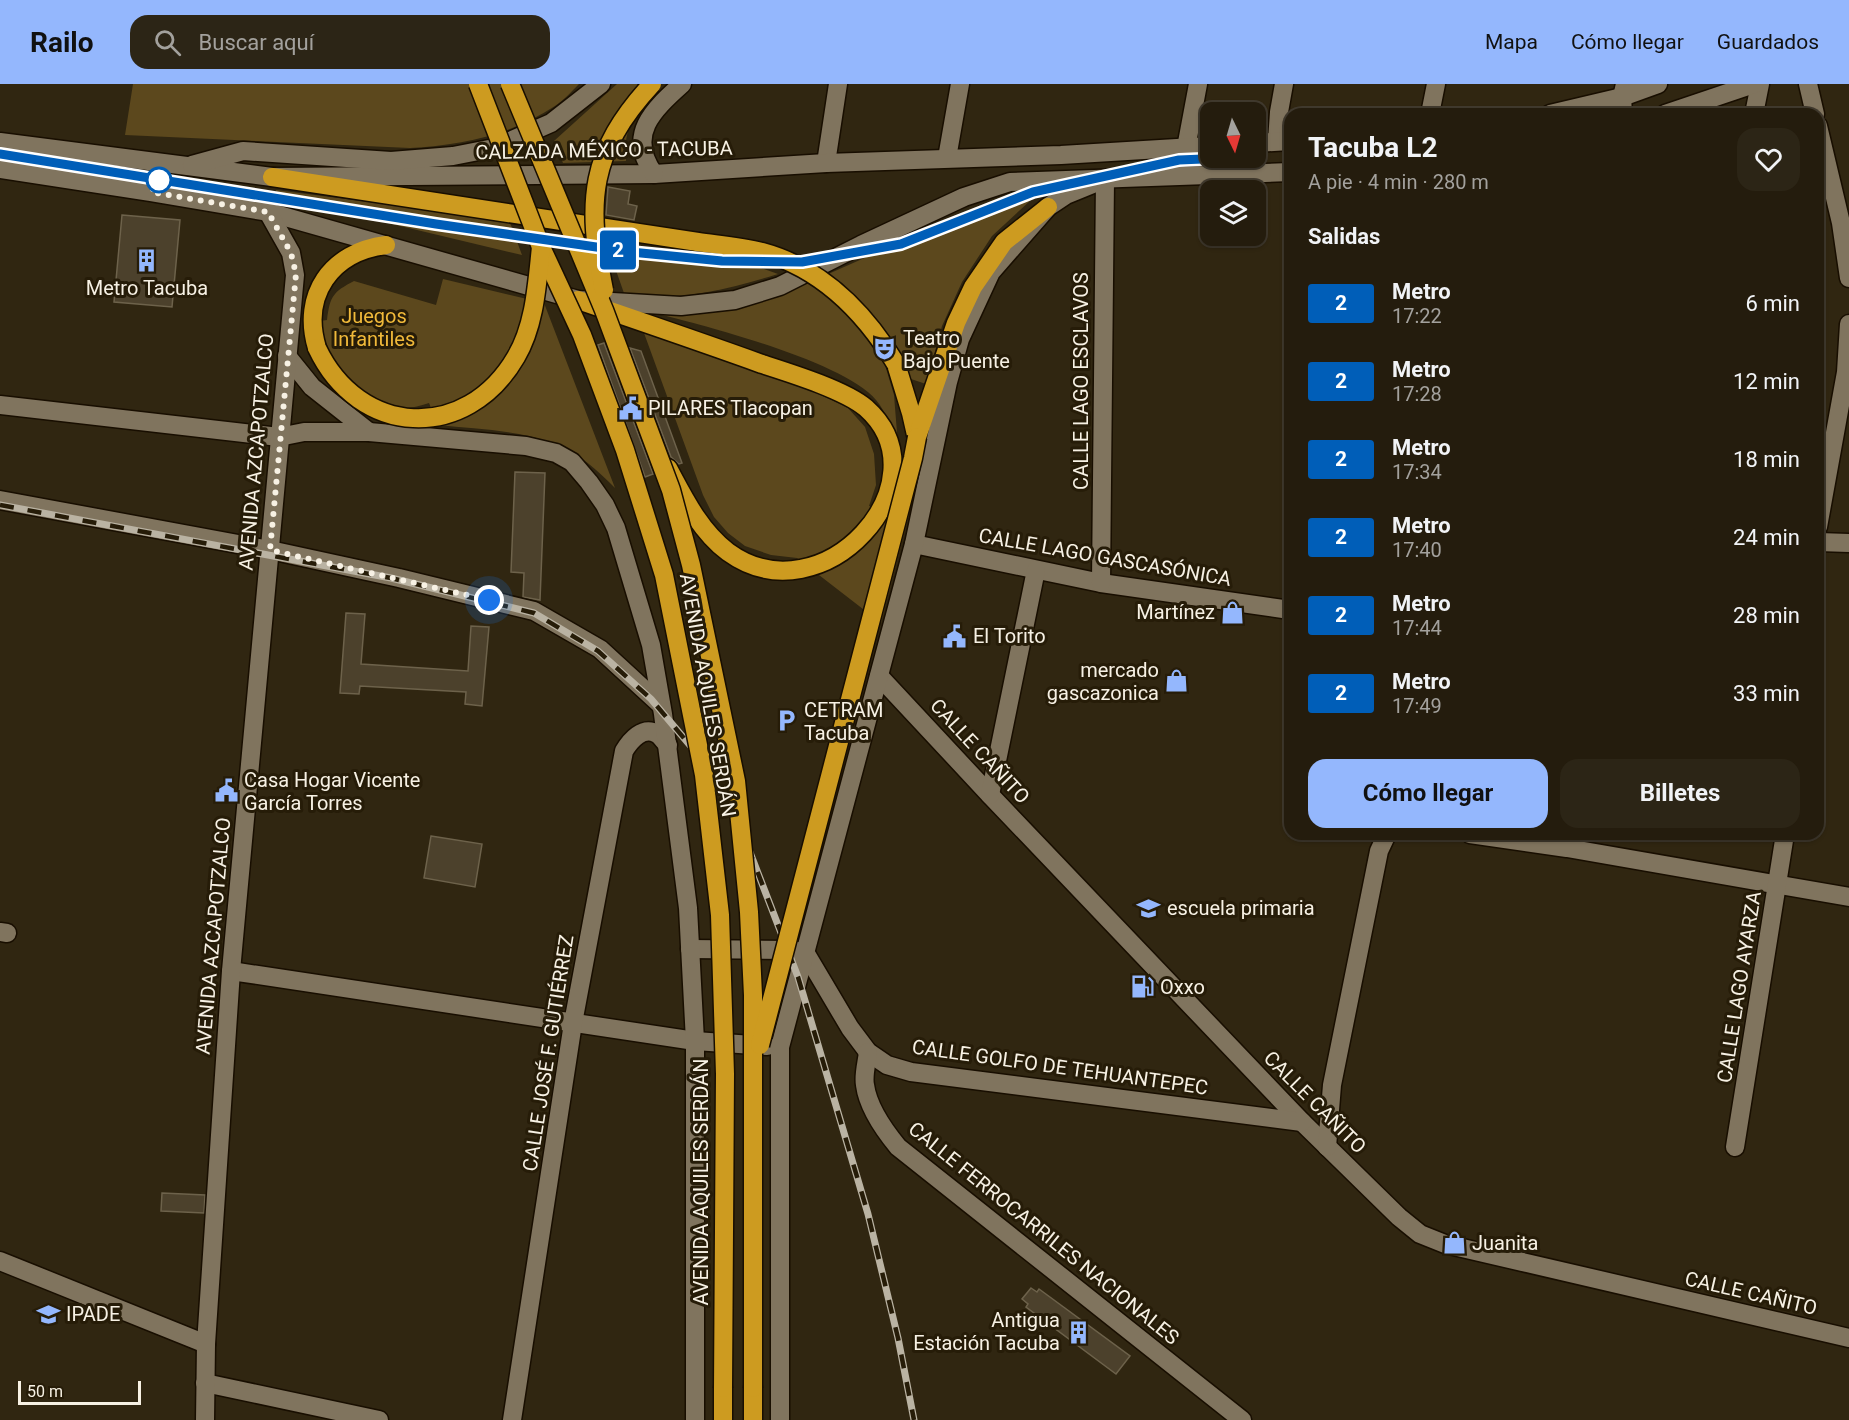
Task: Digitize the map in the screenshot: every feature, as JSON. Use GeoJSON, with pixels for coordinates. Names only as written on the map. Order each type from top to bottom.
{"type":"FeatureCollection","features":[{"type":"Feature","properties":{"kind":"highway","name":"AVENIDA AQUILES SERDÁN"},"geometry":{"type":"LineString","coordinates":[[478,84],[541,247],[590,356],[625,450],[660,563],[704,775],[720,915],[724,1074],[723,1420]]}},
{"type":"Feature","properties":{"kind":"highway","name":"AVENIDA AQUILES SERDÁN"},"geometry":{"type":"LineString","coordinates":[[510,84],[613,335],[671,490],[691,565],[736,781],[749,912],[753,995],[753,1420]]}},
{"type":"Feature","properties":{"kind":"highway"},"geometry":{"type":"LineString","coordinates":[[613,335],[597,254],[594,223],[596,191],[599,173],[612,137],[650,84]]}},
{"type":"Feature","properties":{"kind":"highway"},"geometry":{"type":"LineString","coordinates":[[272,177],[762,252],[797,266],[831,286],[863,317],[881,339],[896,364],[917,437]]}},
{"type":"Feature","properties":{"kind":"highway"},"geometry":{"type":"LineString","coordinates":[[752,1073],[917,437],[956,323],[973,287],[1004,242],[1048,207]]}},
{"type":"Feature","properties":{"kind":"highway"},"geometry":{"type":"LineString","coordinates":[[386,245],[371,248],[350,257],[335,268],[321,284],[314,301],[312,319],[317,348],[340,383],[361,403],[395,416],[420,418],[444,415],[465,407],[485,396],[502,379],[522,346],[532,311],[541,247]]}},
{"type":"Feature","properties":{"kind":"highway"},"geometry":{"type":"LineString","coordinates":[[578,300],[776,368],[820,385],[864,406],[878,422],[889,444],[892,456],[890,482],[881,507],[864,534],[852,546],[814,567],[789,571],[761,568],[738,558],[719,544],[701,525],[653,437]]}},
{"type":"Feature","properties":{"kind":"street"},"geometry":{"type":"LineString","coordinates":[[185,167],[243,151],[391,161],[453,156],[484,150],[494,148],[551,123],[601,84]]}},
{"type":"Feature","properties":{"kind":"street"},"geometry":{"type":"LineString","coordinates":[[650,84],[663,101]]}},
{"type":"Feature","properties":{"kind":"street"},"geometry":{"type":"LineString","coordinates":[[654,174],[641,148],[643,133],[650,117],[663,101],[682,84]]}},
{"type":"Feature","properties":{"kind":"street"},"geometry":{"type":"LineString","coordinates":[[826,164],[838,84]]}},
{"type":"Feature","properties":{"kind":"street"},"geometry":{"type":"LineString","coordinates":[[947,158],[960,84]]}},
{"type":"Feature","properties":{"kind":"street"},"geometry":{"type":"LineString","coordinates":[[1186,148],[1198,84]]}},
{"type":"Feature","properties":{"kind":"street"},"geometry":{"type":"LineString","coordinates":[[1266,142],[1284,141],[1279,112],[1284,84]]}},
{"type":"Feature","properties":{"kind":"street"},"geometry":{"type":"LineString","coordinates":[[1431,108],[1436,84]]}},
{"type":"Feature","properties":{"kind":"street"},"geometry":{"type":"LineString","coordinates":[[1577,108],[1623,98],[1658,84]]}},
{"type":"Feature","properties":{"kind":"street"},"geometry":{"type":"LineString","coordinates":[[1683,108],[1754,84]]}},
{"type":"Feature","properties":{"kind":"street"},"geometry":{"type":"LineString","coordinates":[[1755,108],[1760,84]]}},
{"type":"Feature","properties":{"kind":"street"},"geometry":{"type":"LineString","coordinates":[[1808,84],[1814,108]]}},
{"type":"Feature","properties":{"kind":"street","name":"CALZADA MÉXICO - TACUBA"},"geometry":{"type":"LineString","coordinates":[[0,142],[272,177],[654,174],[1200,147]]}},
{"type":"Feature","properties":{"kind":"street"},"geometry":{"type":"LineString","coordinates":[[1824,151],[1841,223],[1849,278]]}},
{"type":"Feature","properties":{"kind":"street"},"geometry":{"type":"LineString","coordinates":[[0,169],[268,212],[578,300],[681,306],[735,300],[780,286],[964,197],[1010,182],[1284,172]]}},
{"type":"Feature","properties":{"kind":"street"},"geometry":{"type":"LineString","coordinates":[[780,1420],[780,1047],[914,544],[948,382],[960,339],[991,272],[1048,207],[1066,195],[1105,179]]}},
{"type":"Feature","properties":{"kind":"street","name":"CALLE LAGO ESCLAVOS"},"geometry":{"type":"LineString","coordinates":[[1101,583],[1105,179]]}},
{"type":"Feature","properties":{"kind":"street","name":"AVENIDA AZCAPOTZALCO"},"geometry":{"type":"LineString","coordinates":[[205,1420],[206,1344],[231,971],[296,274],[286,242],[268,212]]}},
{"type":"Feature","properties":{"kind":"street"},"geometry":{"type":"LineString","coordinates":[[1824,496],[1848,372],[1849,324]]}},
{"type":"Feature","properties":{"kind":"street"},"geometry":{"type":"LineString","coordinates":[[287,356],[312,387],[369,432]]}},
{"type":"Feature","properties":{"kind":"street"},"geometry":{"type":"LineString","coordinates":[[0,405],[279,437],[304,432],[369,432]]}},
{"type":"Feature","properties":{"kind":"street","name":"AVENIDA AQUILES SERDÁN"},"geometry":{"type":"LineString","coordinates":[[369,432],[526,446],[556,453],[572,462],[589,482],[606,505],[615,528],[651,645],[668,745],[688,908],[695,1041],[695,1420]]}},
{"type":"Feature","properties":{"kind":"street"},"geometry":{"type":"LineString","coordinates":[[0,500],[270,550],[534,611],[600,649],[661,705]]}},
{"type":"Feature","properties":{"kind":"street"},"geometry":{"type":"LineString","coordinates":[[1824,542],[1849,543]]}},
{"type":"Feature","properties":{"kind":"street","name":"CALLE LAGO GASCASÓNICA"},"geometry":{"type":"LineString","coordinates":[[914,544],[1101,583],[1284,609]]}},
{"type":"Feature","properties":{"kind":"street"},"geometry":{"type":"LineString","coordinates":[[990,795],[1036,570]]}},
{"type":"Feature","properties":{"kind":"street","name":"CALLE CAÑITO"},"geometry":{"type":"LineString","coordinates":[[879,676],[1302,1122],[1399,1217],[1420,1234],[1446,1244],[1849,1338]]}},
{"type":"Feature","properties":{"kind":"street","name":"CALLE JOSÉ F. GUTIÉRREZ"},"geometry":{"type":"LineString","coordinates":[[512,1420],[573,1023],[624,751],[630,741],[639,734],[649,731],[656,733],[668,745]]}},
{"type":"Feature","properties":{"kind":"street"},"geometry":{"type":"LineString","coordinates":[[1327,1147],[1332,1085],[1379,851],[1385,840]]}},
{"type":"Feature","properties":{"kind":"street","name":"CALLE LAGO AYARZA"},"geometry":{"type":"LineString","coordinates":[[1735,1147],[1784,840]]}},
{"type":"Feature","properties":{"kind":"street"},"geometry":{"type":"LineString","coordinates":[[1569,841],[1778,885],[1849,897]]}},
{"type":"Feature","properties":{"kind":"street"},"geometry":{"type":"LineString","coordinates":[[690,949],[805,952]]}},
{"type":"Feature","properties":{"kind":"street","name":"CALLE GOLFO DE TEHUANTEPEC"},"geometry":{"type":"LineString","coordinates":[[805,952],[850,1028],[868,1052],[887,1065],[911,1072],[1302,1122]]}},
{"type":"Feature","properties":{"kind":"street"},"geometry":{"type":"LineString","coordinates":[[231,971],[695,1041],[780,1047]]}},
{"type":"Feature","properties":{"kind":"street","name":"CALLE FERROCARRILES NACIONALES"},"geometry":{"type":"LineString","coordinates":[[868,1052],[864,1085],[874,1112],[897,1147],[1242,1420]]}},
{"type":"Feature","properties":{"kind":"street"},"geometry":{"type":"LineString","coordinates":[[0,1261],[206,1344]]}},
{"type":"Feature","properties":{"kind":"street"},"geometry":{"type":"LineString","coordinates":[[205,1383],[379,1420]]}},
{"type":"Feature","properties":{"kind":"green space"},"geometry":{"type":"Polygon","coordinates":[[[133,84],[579,84],[555,106],[503,131],[467,141],[410,148],[125,135],[133,84]]]}},
{"type":"Feature","properties":{"kind":"green space"},"geometry":{"type":"Polygon","coordinates":[[[617,84],[637,84],[647,97],[627,134],[626,161],[563,163],[554,141],[617,84]]]}},
{"type":"Feature","properties":{"kind":"green space"},"geometry":{"type":"Polygon","coordinates":[[[1044,188],[992,236],[962,282],[942,326],[926,384],[911,379],[903,358],[885,365],[894,395],[898,445],[886,416],[876,400],[860,386],[837,373],[743,337],[662,315],[752,303],[799,287],[959,216],[1044,188]]]}},
{"type":"Feature","properties":{"kind":"green space"},"geometry":{"type":"Polygon","coordinates":[[[276,190],[509,220],[522,255],[275,196],[276,190]]]}},
{"type":"Feature","properties":{"kind":"green space"},"geometry":{"type":"Polygon","coordinates":[[[609,242],[756,266],[778,274],[702,293],[664,297],[625,296],[612,259],[609,242]]]}},
{"type":"Feature","properties":{"kind":"green space","name":"Juegos Infantiles"},"geometry":{"type":"Polygon","coordinates":[[[443,279],[544,303],[615,488],[580,457],[556,444],[513,433],[438,425],[429,403],[410,408],[391,407],[365,395],[344,374],[328,349],[320,321],[327,320],[331,300],[341,288],[354,281],[436,305],[443,279]]]}},
{"type":"Feature","properties":{"kind":"green space"},"geometry":{"type":"Polygon","coordinates":[[[644,333],[789,380],[848,408],[865,427],[874,454],[876,485],[869,506],[909,515],[881,623],[797,558],[771,555],[745,546],[728,533],[714,517],[703,495],[644,333]]]}},
{"type":"Feature","properties":{"kind":"building"},"geometry":{"type":"Polygon","coordinates":[[[608,187],[630,191],[628,204],[637,206],[634,220],[606,215],[608,187]]]}},
{"type":"Feature","properties":{"kind":"building","name":"Metro Tacuba"},"geometry":{"type":"Polygon","coordinates":[[[122,215],[180,220],[172,307],[114,302],[122,215]]]}},
{"type":"Feature","properties":{"kind":"building"},"geometry":{"type":"Polygon","coordinates":[[[604,343],[653,474],[645,477],[598,345],[604,343]]]}},
{"type":"Feature","properties":{"kind":"building"},"geometry":{"type":"Polygon","coordinates":[[[630,348],[641,351],[682,463],[679,464],[671,457],[630,348]]]}},
{"type":"Feature","properties":{"kind":"building"},"geometry":{"type":"Polygon","coordinates":[[[515,472],[545,473],[540,600],[523,597],[524,573],[511,572],[515,472]]]}},
{"type":"Feature","properties":{"kind":"building"},"geometry":{"type":"Polygon","coordinates":[[[346,613],[365,614],[361,664],[468,671],[471,626],[489,627],[482,706],[465,704],[466,692],[360,686],[359,694],[340,693],[346,613]]]}},
{"type":"Feature","properties":{"kind":"building"},"geometry":{"type":"Polygon","coordinates":[[[431,836],[482,844],[475,887],[424,878],[431,836]]]}},
{"type":"Feature","properties":{"kind":"building"},"geometry":{"type":"Polygon","coordinates":[[[162,1193],[205,1195],[204,1213],[161,1211],[162,1193]]]}},
{"type":"Feature","properties":{"kind":"building","name":"Antigua Estación Tacuba"},"geometry":{"type":"Polygon","coordinates":[[[1031,1288],[1037,1292],[1039,1289],[1130,1356],[1116,1374],[1026,1307],[1028,1304],[1022,1299],[1031,1288]]]}},
{"type":"Feature","properties":{"kind":"railway"},"geometry":{"type":"LineString","coordinates":[[0,505],[391,578],[534,613],[598,651],[651,699],[699,756],[736,816],[798,977],[868,1214],[898,1338],[914,1420]]}},
{"type":"Feature","properties":{"kind":"metro line","name":"2"},"geometry":{"type":"LineString","coordinates":[[0,154],[436,224],[631,252],[722,261],[802,262],[901,244],[1033,192],[1179,160],[1200,159]]}},
{"type":"Feature","properties":{"kind":"place","name":"Metro Tacuba"},"geometry":{"type":"Point","coordinates":[147,261]}},
{"type":"Feature","properties":{"kind":"place","name":"Teatro Bajo Puente"},"geometry":{"type":"Point","coordinates":[885,349]}},
{"type":"Feature","properties":{"kind":"place","name":"PILARES Tlacopan"},"geometry":{"type":"Point","coordinates":[630,408]}},
{"type":"Feature","properties":{"kind":"place","name":"Martínez"},"geometry":{"type":"Point","coordinates":[1233,612]}},
{"type":"Feature","properties":{"kind":"place","name":"El Torito"},"geometry":{"type":"Point","coordinates":[955,636]}},
{"type":"Feature","properties":{"kind":"place","name":"mercado gascazonica"},"geometry":{"type":"Point","coordinates":[1177,681]}},
{"type":"Feature","properties":{"kind":"place","name":"CETRAM Tacuba"},"geometry":{"type":"Point","coordinates":[786,721]}},
{"type":"Feature","properties":{"kind":"place","name":"Casa Hogar Vicente García Torres"},"geometry":{"type":"Point","coordinates":[226,791]}},
{"type":"Feature","properties":{"kind":"place","name":"escuela primaria"},"geometry":{"type":"Point","coordinates":[1149,908]}},
{"type":"Feature","properties":{"kind":"place","name":"Oxxo"},"geometry":{"type":"Point","coordinates":[1142,987]}},
{"type":"Feature","properties":{"kind":"place","name":"Juanita"},"geometry":{"type":"Point","coordinates":[1454,1243]}},
{"type":"Feature","properties":{"kind":"place","name":"IPADE"},"geometry":{"type":"Point","coordinates":[48,1314]}},
{"type":"Feature","properties":{"kind":"place","name":"Antigua Estación Tacuba"},"geometry":{"type":"Point","coordinates":[1078,1332]}},
{"type":"Feature","properties":{"kind":"route"},"geometry":{"type":"LineString","coordinates":[[159,180],[151,192],[268,212],[291,253],[296,274],[270,550],[489,600]]}}]}
